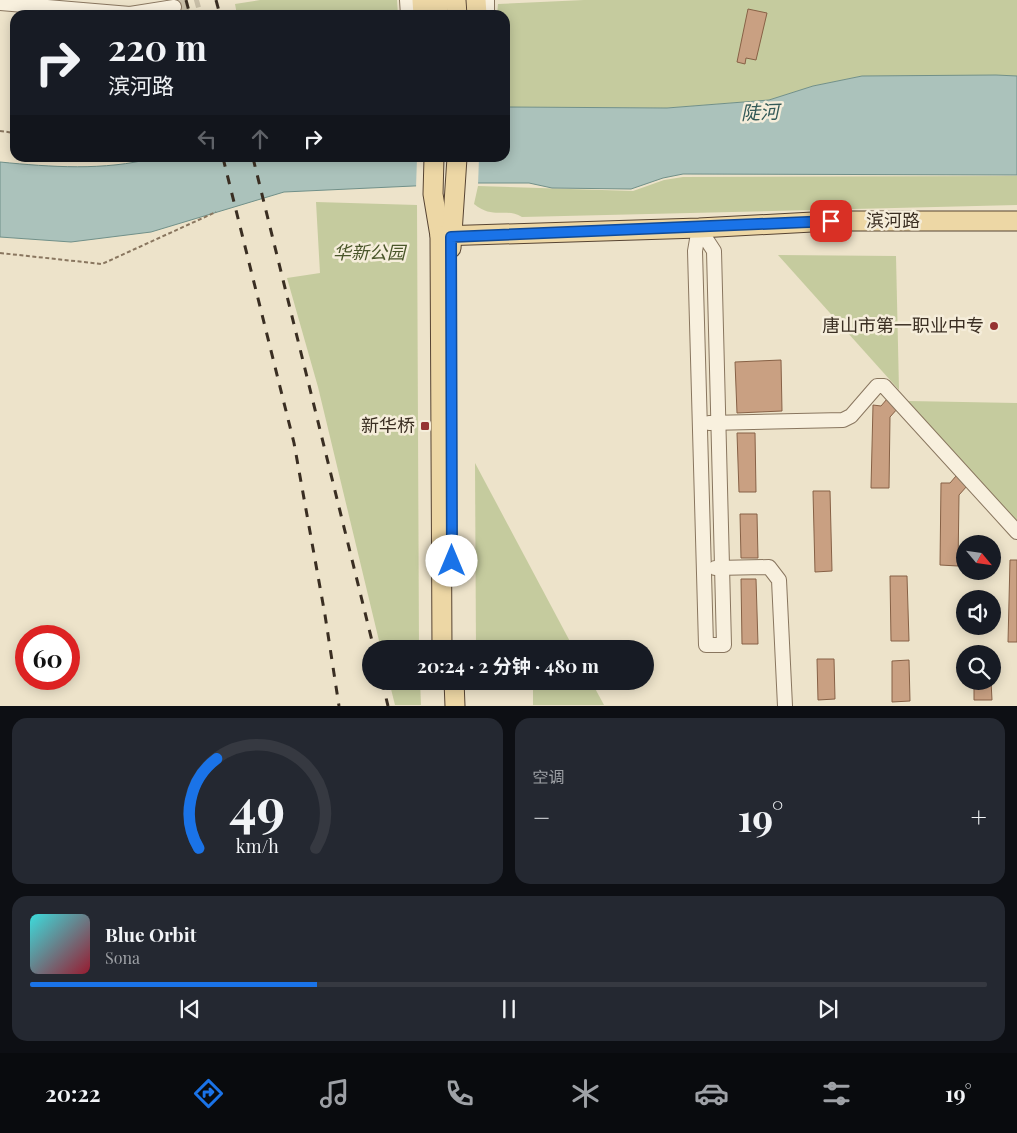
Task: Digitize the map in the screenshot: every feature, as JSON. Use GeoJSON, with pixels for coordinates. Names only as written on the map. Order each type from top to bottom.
{"type":"FeatureCollection","features":[{"type":"Feature","properties":{"kind":"main road"},"geometry":{"type":"LineString","coordinates":[[434,162],[433,194],[445,236],[453,640]]}},
{"type":"Feature","properties":{"kind":"main road"},"geometry":{"type":"LineString","coordinates":[[442,640],[445,236],[455,193],[457,162]]}},
{"type":"Feature","properties":{"kind":"main road","name":"滨河路"},"geometry":{"type":"LineString","coordinates":[[445,236],[699,228],[831,221],[1017,221]]}},
{"type":"Feature","properties":{"kind":"main road"},"geometry":{"type":"LineString","coordinates":[[443,690],[444,706]]}},
{"type":"Feature","properties":{"kind":"main road"},"geometry":{"type":"LineString","coordinates":[[454,690],[455,706]]}},
{"type":"Feature","properties":{"kind":"street"},"geometry":{"type":"LineString","coordinates":[[0,3],[83,10]]}},
{"type":"Feature","properties":{"kind":"street"},"geometry":{"type":"LineString","coordinates":[[155,10],[174,7]]}},
{"type":"Feature","properties":{"kind":"street"},"geometry":{"type":"LineString","coordinates":[[699,228],[714,251],[724,645],[706,645],[695,251],[699,228]]}},
{"type":"Feature","properties":{"kind":"street"},"geometry":{"type":"LineString","coordinates":[[700,423],[843,420],[851,416],[877,386],[884,386],[1017,532]]}},
{"type":"Feature","properties":{"kind":"street"},"geometry":{"type":"LineString","coordinates":[[704,568],[769,566],[779,580],[785,706]]}},
{"type":"Feature","properties":{"kind":"path"},"geometry":{"type":"LineString","coordinates":[[0,253],[102,264],[216,212]]}},
{"type":"Feature","properties":{"kind":"green space"},"geometry":{"type":"Polygon","coordinates":[[[260,0],[397,0],[398,10],[236,10],[235,4],[260,0]]]}},
{"type":"Feature","properties":{"kind":"green space"},"geometry":{"type":"Polygon","coordinates":[[[584,0],[1017,0],[1017,76],[862,76],[813,86],[769,100],[667,108],[510,107],[510,10],[497,10],[498,4],[584,0]]]}},
{"type":"Feature","properties":{"kind":"green space"},"geometry":{"type":"Polygon","coordinates":[[[1017,176],[1017,205],[522,217],[510,213],[493,213],[481,209],[474,204],[478,186],[633,191],[664,180],[683,177],[1017,176]]]}},
{"type":"Feature","properties":{"kind":"green space","name":"华新公园"},"geometry":{"type":"Polygon","coordinates":[[[316,202],[417,205],[419,640],[379,640],[318,387],[287,278],[320,273],[316,202]]]}},
{"type":"Feature","properties":{"kind":"green space"},"geometry":{"type":"Polygon","coordinates":[[[778,255],[896,256],[899,390],[778,255]]]}},
{"type":"Feature","properties":{"kind":"green space"},"geometry":{"type":"Polygon","coordinates":[[[908,401],[1017,403],[1017,523],[908,401]]]}},
{"type":"Feature","properties":{"kind":"green space"},"geometry":{"type":"Polygon","coordinates":[[[475,463],[569,640],[476,640],[475,463]]]}},
{"type":"Feature","properties":{"kind":"green space"},"geometry":{"type":"Polygon","coordinates":[[[391,690],[420,690],[421,705],[395,705],[391,690]]]}},
{"type":"Feature","properties":{"kind":"green space"},"geometry":{"type":"Polygon","coordinates":[[[533,690],[596,690],[604,705],[533,705],[533,690]]]}},
{"type":"Feature","properties":{"kind":"water","name":"陡河"},"geometry":{"type":"Polygon","coordinates":[[[862,76],[1017,76],[1017,175],[683,174],[663,178],[631,189],[552,188],[529,183],[478,183],[284,192],[151,232],[71,242],[0,237],[0,162],[77,167],[135,162],[510,162],[510,107],[667,108],[769,100],[813,86],[862,76]]]}},
{"type":"Feature","properties":{"kind":"pier"},"geometry":{"type":"Polygon","coordinates":[[[417,162],[479,162],[478,185],[416,188],[417,162]]]}},
{"type":"Feature","properties":{"kind":"building"},"geometry":{"type":"Polygon","coordinates":[[[748,9],[767,13],[756,60],[746,58],[745,64],[737,62],[748,9]]]}},
{"type":"Feature","properties":{"kind":"building"},"geometry":{"type":"Polygon","coordinates":[[[781,360],[782,411],[737,413],[735,362],[781,360]]]}},
{"type":"Feature","properties":{"kind":"building"},"geometry":{"type":"Polygon","coordinates":[[[887,399],[898,408],[890,417],[889,488],[871,488],[873,405],[881,406],[887,399]]]}},
{"type":"Feature","properties":{"kind":"building"},"geometry":{"type":"Polygon","coordinates":[[[737,433],[755,433],[756,492],[739,492],[737,433]]]}},
{"type":"Feature","properties":{"kind":"building"},"geometry":{"type":"Polygon","coordinates":[[[956,476],[967,486],[959,495],[956,566],[940,565],[941,483],[950,483],[956,476]]]}},
{"type":"Feature","properties":{"kind":"building"},"geometry":{"type":"Polygon","coordinates":[[[813,491],[830,491],[832,571],[815,572],[813,491]]]}},
{"type":"Feature","properties":{"kind":"building"},"geometry":{"type":"Polygon","coordinates":[[[740,514],[757,514],[758,558],[741,558],[740,514]]]}},
{"type":"Feature","properties":{"kind":"building"},"geometry":{"type":"Polygon","coordinates":[[[1010,560],[1017,560],[1017,642],[1008,642],[1010,560]]]}},
{"type":"Feature","properties":{"kind":"building"},"geometry":{"type":"Polygon","coordinates":[[[890,576],[907,576],[909,641],[891,641],[890,576]]]}},
{"type":"Feature","properties":{"kind":"building"},"geometry":{"type":"Polygon","coordinates":[[[741,579],[756,579],[758,644],[742,644],[741,579]]]}},
{"type":"Feature","properties":{"kind":"building"},"geometry":{"type":"Polygon","coordinates":[[[817,659],[834,659],[835,699],[818,700],[817,659]]]}},
{"type":"Feature","properties":{"kind":"building"},"geometry":{"type":"Polygon","coordinates":[[[909,660],[910,701],[892,702],[892,661],[909,660]]]}},
{"type":"Feature","properties":{"kind":"building"},"geometry":{"type":"Polygon","coordinates":[[[974,690],[991,690],[992,700],[974,700],[974,690]]]}},
{"type":"Feature","properties":{"kind":"tunnel"},"geometry":{"type":"LineString","coordinates":[[174,7],[199,0]]}},
{"type":"Feature","properties":{"kind":"railway"},"geometry":{"type":"LineString","coordinates":[[186,0],[189,10]]}},
{"type":"Feature","properties":{"kind":"railway"},"geometry":{"type":"LineString","coordinates":[[216,0],[219,10]]}},
{"type":"Feature","properties":{"kind":"railway"},"geometry":{"type":"LineString","coordinates":[[224,162],[294,443],[325,615],[339,706]]}},
{"type":"Feature","properties":{"kind":"railway"},"geometry":{"type":"LineString","coordinates":[[254,162],[372,640]]}},
{"type":"Feature","properties":{"kind":"railway"},"geometry":{"type":"LineString","coordinates":[[384,690],[388,706]]}},
{"type":"Feature","properties":{"kind":"place","name":"唐山市第一职业中专"},"geometry":{"type":"Point","coordinates":[994,326]}},
{"type":"Feature","properties":{"kind":"place","name":"新华桥"},"geometry":{"type":"Point","coordinates":[425,426]}},
{"type":"Feature","properties":{"kind":"route"},"geometry":{"type":"LineString","coordinates":[[452,561],[451,237],[831,221]]}}]}
